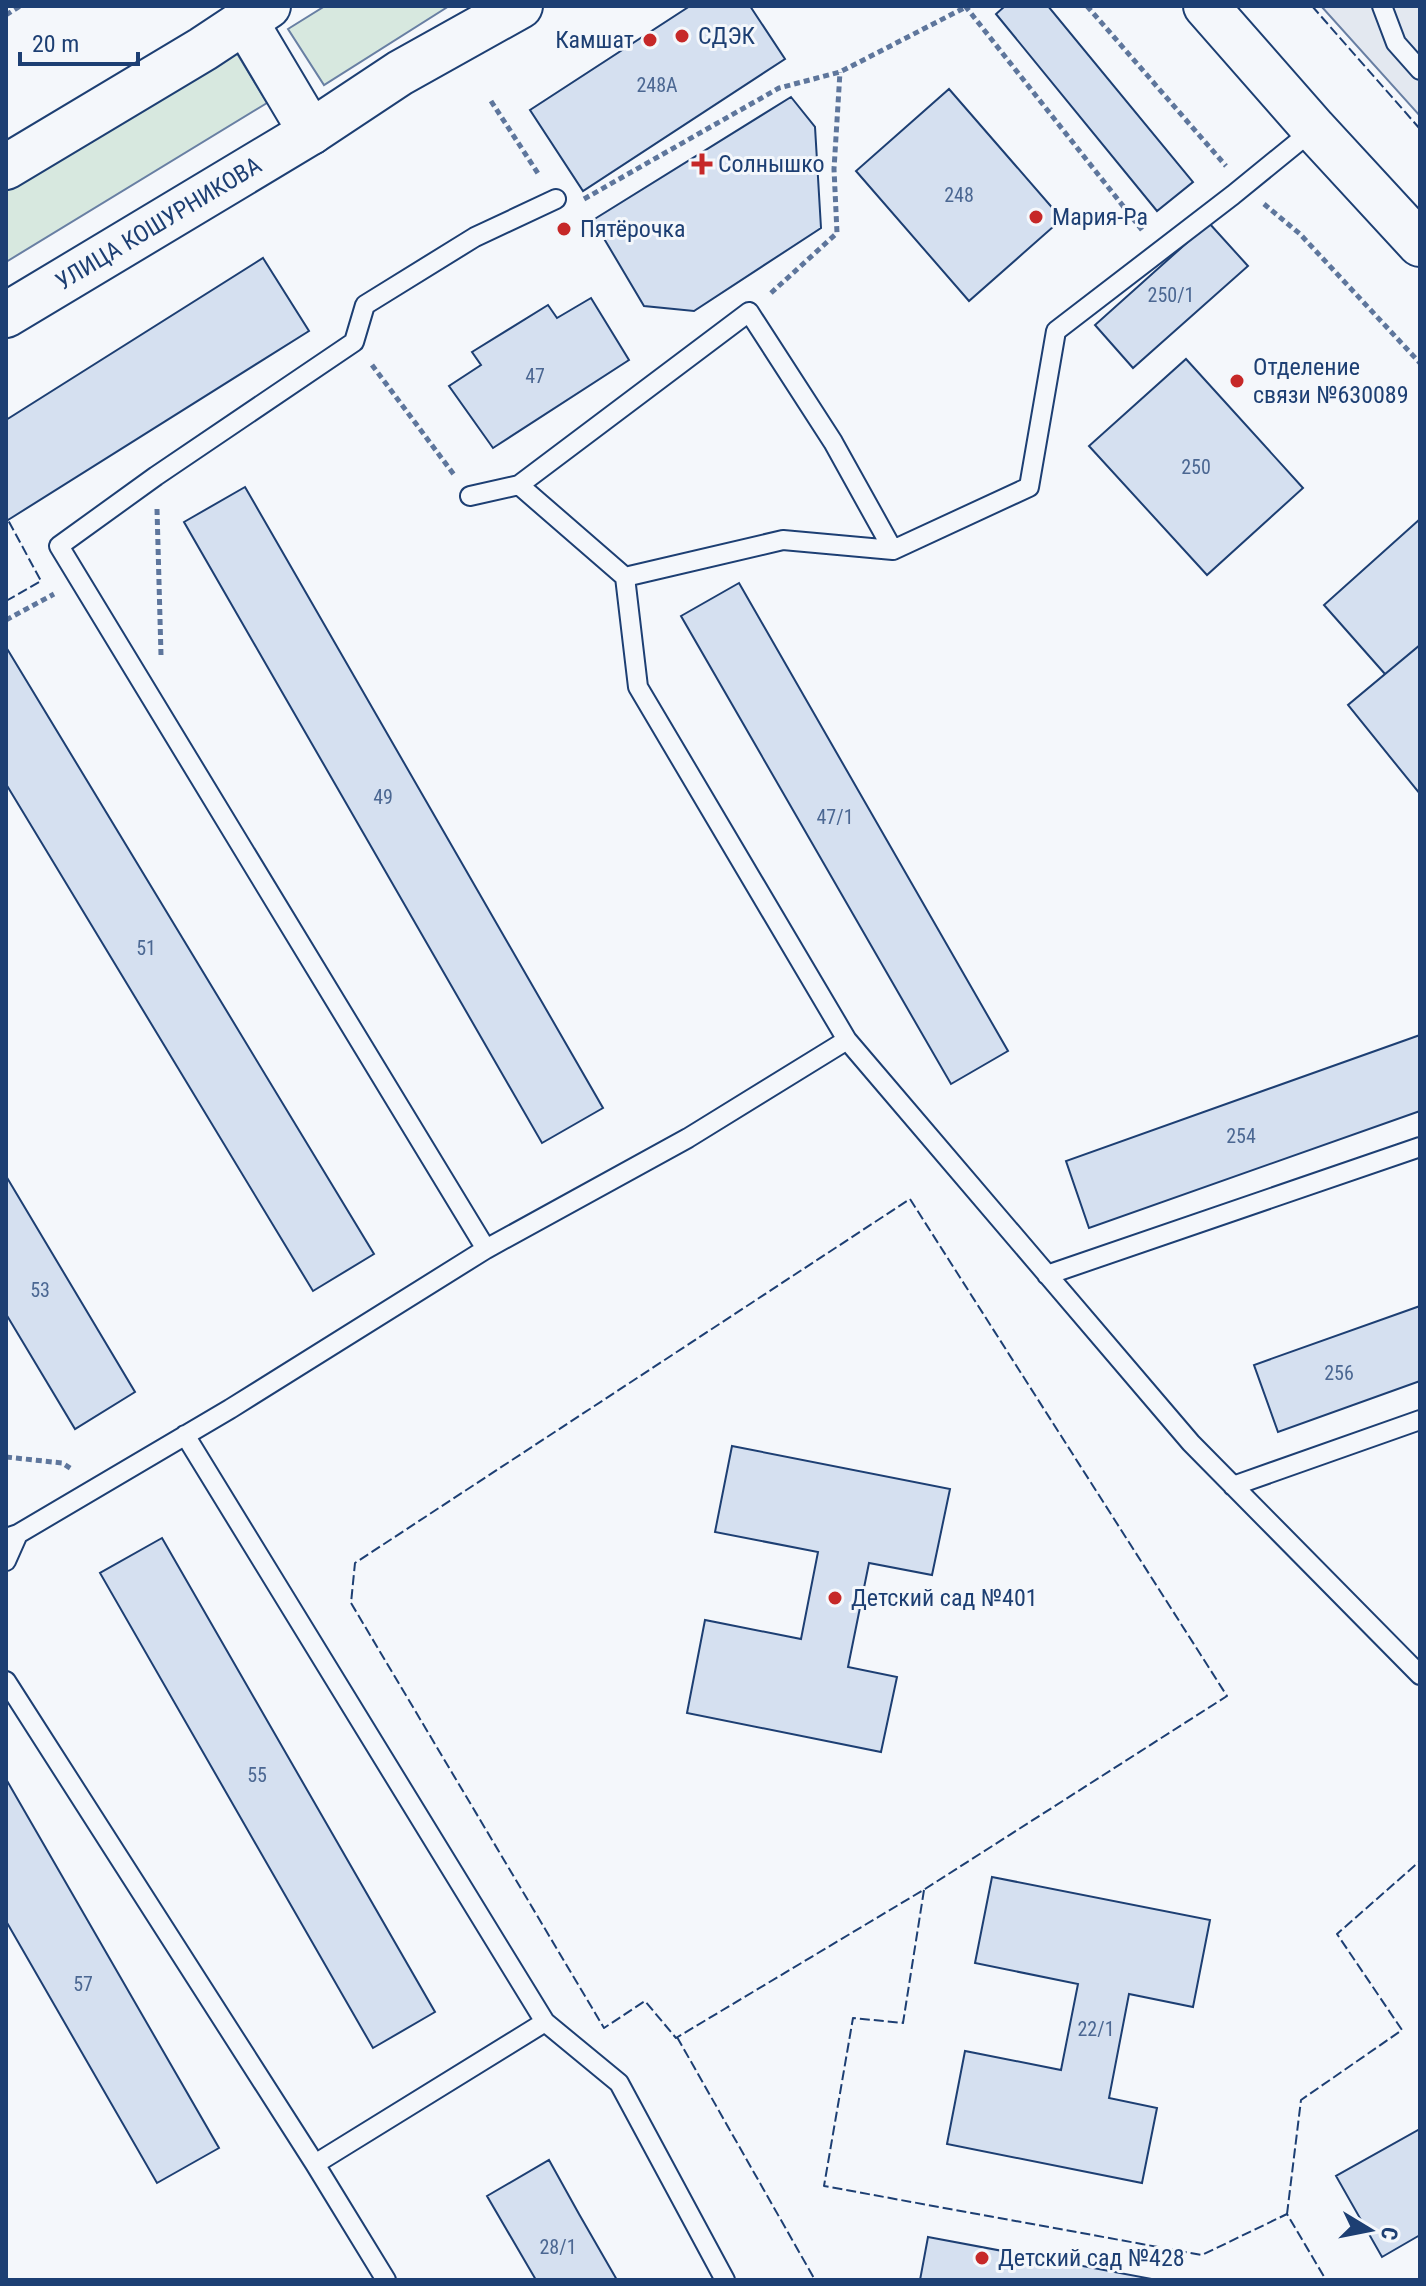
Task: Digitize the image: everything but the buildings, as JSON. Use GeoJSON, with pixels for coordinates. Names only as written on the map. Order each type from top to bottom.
{"type":"FeatureCollection","features":[{"type":"Feature","properties":{"kind":"main road","name":"УЛИЦА КОШУРНИКОВА"},"geometry":{"type":"LineString","coordinates":[[6,315],[311,132],[400,73],[520,6]]}},
{"type":"Feature","properties":{"kind":"main road"},"geometry":{"type":"LineString","coordinates":[[1206,6],[1420,244]]}},
{"type":"Feature","properties":{"kind":"main road"},"geometry":{"type":"LineString","coordinates":[[6,167],[257,14],[311,132]]}},
{"type":"Feature","properties":{"kind":"lane"},"geometry":{"type":"LineString","coordinates":[[1382,6],[1396,43],[1420,70]]}},
{"type":"Feature","properties":{"kind":"lane"},"geometry":{"type":"LineString","coordinates":[[625,577],[783,540],[893,550],[1029,487],[1056,331],[1314,129]]}},
{"type":"Feature","properties":{"kind":"lane"},"geometry":{"type":"LineString","coordinates":[[486,1249],[59,546],[156,476],[354,342],[365,305],[550,192]]}},
{"type":"Feature","properties":{"kind":"lane"},"geometry":{"type":"LineString","coordinates":[[470,496],[519,485],[749,312],[833,442],[893,550]]}},
{"type":"Feature","properties":{"kind":"lane"},"geometry":{"type":"LineString","coordinates":[[519,485],[625,577],[638,687],[847,1040],[1191,1443],[1420,1675]]}},
{"type":"Feature","properties":{"kind":"lane"},"geometry":{"type":"LineString","coordinates":[[6,1561],[12,1536],[185,1435],[486,1249],[688,1138],[847,1040]]}},
{"type":"Feature","properties":{"kind":"lane"},"geometry":{"type":"LineString","coordinates":[[1047,1275],[1420,1147]]}},
{"type":"Feature","properties":{"kind":"lane"},"geometry":{"type":"LineString","coordinates":[[1233,1486],[1420,1420]]}},
{"type":"Feature","properties":{"kind":"lane"},"geometry":{"type":"LineString","coordinates":[[185,1435],[545,2022],[619,2083],[725,2280]]}},
{"type":"Feature","properties":{"kind":"lane"},"geometry":{"type":"LineString","coordinates":[[6,1681],[386,2280]]}},
{"type":"Feature","properties":{"kind":"lane"},"geometry":{"type":"LineString","coordinates":[[315,2164],[545,2022]]}},
{"type":"Feature","properties":{"kind":"path"},"geometry":{"type":"LineString","coordinates":[[6,15],[20,6]]}},
{"type":"Feature","properties":{"kind":"path"},"geometry":{"type":"LineString","coordinates":[[491,101],[550,192],[586,199],[779,88],[840,72],[966,6],[1148,238]]}},
{"type":"Feature","properties":{"kind":"path"},"geometry":{"type":"LineString","coordinates":[[1087,6],[1244,186],[1300,234],[1420,363]]}},
{"type":"Feature","properties":{"kind":"path"},"geometry":{"type":"LineString","coordinates":[[749,312],[837,233],[834,169],[840,72]]}},
{"type":"Feature","properties":{"kind":"path"},"geometry":{"type":"LineString","coordinates":[[354,342],[470,496]]}},
{"type":"Feature","properties":{"kind":"path"},"geometry":{"type":"LineString","coordinates":[[156,476],[163,717]]}},
{"type":"Feature","properties":{"kind":"path"},"geometry":{"type":"LineString","coordinates":[[6,620],[81,579]]}},
{"type":"Feature","properties":{"kind":"path"},"geometry":{"type":"LineString","coordinates":[[6,1457],[62,1463],[98,1485]]}},
{"type":"Feature","properties":{"kind":"shaded area"},"geometry":{"type":"Polygon","coordinates":[[[325,6],[449,6],[324,85],[288,29],[325,6]]]}},
{"type":"Feature","properties":{"kind":"shaded area"},"geometry":{"type":"Polygon","coordinates":[[[1321,6],[1420,6],[1420,116],[1321,6]]]}},
{"type":"Feature","properties":{"kind":"shaded area"},"geometry":{"type":"Polygon","coordinates":[[[235,50],[267,103],[6,262],[6,191],[235,50]]]}},
{"type":"Feature","properties":{"kind":"fence"},"geometry":{"type":"LineString","coordinates":[[1312,6],[1420,129]]}},
{"type":"Feature","properties":{"kind":"fence"},"geometry":{"type":"LineString","coordinates":[[6,601],[41,581],[8,520]]}},
{"type":"Feature","properties":{"kind":"fence"},"geometry":{"type":"LineString","coordinates":[[910,1199],[1227,1696],[925,1889],[676,2038],[645,2001],[604,2028],[351,1603],[355,1563],[910,1199]]}},
{"type":"Feature","properties":{"kind":"fence"},"geometry":{"type":"LineString","coordinates":[[1287,2214],[1301,2100],[1402,2030],[1337,1934],[1420,1861]]}},
{"type":"Feature","properties":{"kind":"fence"},"geometry":{"type":"LineString","coordinates":[[924,1890],[903,2023],[853,2018],[824,2186],[1202,2255],[1287,2214],[1326,2280]]}},
{"type":"Feature","properties":{"kind":"fence"},"geometry":{"type":"LineString","coordinates":[[677,2037],[815,2280]]}},
{"type":"Feature","properties":{"kind":"place","name":"СДЭК"},"geometry":{"type":"Point","coordinates":[682,36]}},
{"type":"Feature","properties":{"kind":"place","name":"Камшат"},"geometry":{"type":"Point","coordinates":[650,40]}},
{"type":"Feature","properties":{"kind":"place","name":"Солнышко"},"geometry":{"type":"Point","coordinates":[702,164]}},
{"type":"Feature","properties":{"kind":"place","name":"Мария-Ра"},"geometry":{"type":"Point","coordinates":[1036,217]}},
{"type":"Feature","properties":{"kind":"place","name":"Пятёрочка"},"geometry":{"type":"Point","coordinates":[564,229]}},
{"type":"Feature","properties":{"kind":"place","name":"Отделение связи №630089"},"geometry":{"type":"Point","coordinates":[1237,381]}},
{"type":"Feature","properties":{"kind":"place","name":"Детский сад №401"},"geometry":{"type":"Point","coordinates":[835,1598]}},
{"type":"Feature","properties":{"kind":"place","name":"Детский сад №428"},"geometry":{"type":"Point","coordinates":[982,2258]}}]}
